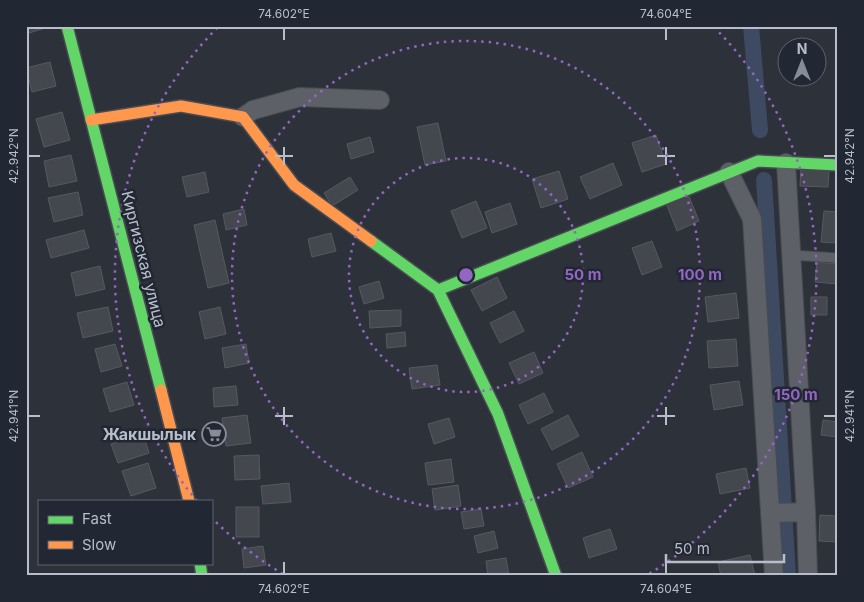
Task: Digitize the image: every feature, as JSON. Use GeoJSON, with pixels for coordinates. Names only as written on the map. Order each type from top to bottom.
{"type":"FeatureCollection","features":[{"type":"Feature","properties":{"kind":"street","name":"Киргизская улица"},"geometry":{"type":"LineString","coordinates":[[67,26],[189,500]]}},
{"type":"Feature","properties":{"kind":"street"},"geometry":{"type":"LineString","coordinates":[[243,117],[253,110],[300,97],[380,100]]}},
{"type":"Feature","properties":{"kind":"street"},"geometry":{"type":"LineString","coordinates":[[91,120],[181,106],[243,117],[294,185],[438,290],[498,414],[556,576]]}},
{"type":"Feature","properties":{"kind":"street"},"geometry":{"type":"LineString","coordinates":[[438,290],[758,161],[838,165]]}},
{"type":"Feature","properties":{"kind":"street"},"geometry":{"type":"LineString","coordinates":[[786,163],[808,576]]}},
{"type":"Feature","properties":{"kind":"street"},"geometry":{"type":"LineString","coordinates":[[729,172],[752,219],[774,576]]}},
{"type":"Feature","properties":{"kind":"street"},"geometry":{"type":"LineString","coordinates":[[770,513],[806,512]]}},
{"type":"Feature","properties":{"kind":"lane"},"geometry":{"type":"LineString","coordinates":[[791,255],[838,258]]}},
{"type":"Feature","properties":{"kind":"building"},"geometry":{"type":"Polygon","coordinates":[[[26,26],[44,26],[45,28],[26,34],[26,26]]]}},
{"type":"Feature","properties":{"kind":"building"},"geometry":{"type":"Polygon","coordinates":[[[50,62],[56,86],[32,92],[26,68],[50,62]]]}},
{"type":"Feature","properties":{"kind":"building"},"geometry":{"type":"Polygon","coordinates":[[[62,112],[70,140],[44,147],[36,119],[62,112]]]}},
{"type":"Feature","properties":{"kind":"building"},"geometry":{"type":"Polygon","coordinates":[[[438,123],[446,161],[425,165],[417,127],[438,123]]]}},
{"type":"Feature","properties":{"kind":"building"},"geometry":{"type":"Polygon","coordinates":[[[656,135],[666,164],[642,172],[632,143],[656,135]]]}},
{"type":"Feature","properties":{"kind":"building"},"geometry":{"type":"Polygon","coordinates":[[[370,137],[374,152],[351,159],[347,144],[370,137]]]}},
{"type":"Feature","properties":{"kind":"building"},"geometry":{"type":"Polygon","coordinates":[[[71,155],[77,181],[49,187],[44,161],[71,155]]]}},
{"type":"Feature","properties":{"kind":"building"},"geometry":{"type":"Polygon","coordinates":[[[613,163],[622,185],[590,199],[580,177],[613,163]]]}},
{"type":"Feature","properties":{"kind":"building"},"geometry":{"type":"Polygon","coordinates":[[[801,167],[829,169],[828,187],[800,186],[801,167]]]}},
{"type":"Feature","properties":{"kind":"building"},"geometry":{"type":"Polygon","coordinates":[[[559,171],[568,199],[541,208],[532,179],[559,171]]]}},
{"type":"Feature","properties":{"kind":"building"},"geometry":{"type":"Polygon","coordinates":[[[205,172],[209,192],[187,197],[182,177],[205,172]]]}},
{"type":"Feature","properties":{"kind":"building"},"geometry":{"type":"Polygon","coordinates":[[[350,177],[358,190],[332,206],[324,193],[350,177]]]}},
{"type":"Feature","properties":{"kind":"building"},"geometry":{"type":"Polygon","coordinates":[[[78,192],[83,215],[54,222],[48,198],[78,192]]]}},
{"type":"Feature","properties":{"kind":"building"},"geometry":{"type":"Polygon","coordinates":[[[688,194],[699,221],[677,231],[666,203],[688,194]]]}},
{"type":"Feature","properties":{"kind":"building"},"geometry":{"type":"Polygon","coordinates":[[[476,201],[487,228],[462,238],[451,211],[476,201]]]}},
{"type":"Feature","properties":{"kind":"building"},"geometry":{"type":"Polygon","coordinates":[[[510,203],[517,224],[492,233],[485,212],[510,203]]]}},
{"type":"Feature","properties":{"kind":"building"},"geometry":{"type":"Polygon","coordinates":[[[244,209],[247,225],[226,230],[223,214],[244,209]]]}},
{"type":"Feature","properties":{"kind":"building"},"geometry":{"type":"Polygon","coordinates":[[[824,211],[838,212],[838,243],[821,242],[824,211]]]}},
{"type":"Feature","properties":{"kind":"building"},"geometry":{"type":"Polygon","coordinates":[[[215,220],[229,283],[208,288],[194,225],[215,220]]]}},
{"type":"Feature","properties":{"kind":"building"},"geometry":{"type":"Polygon","coordinates":[[[84,230],[89,248],[51,258],[46,240],[84,230]]]}},
{"type":"Feature","properties":{"kind":"building"},"geometry":{"type":"Polygon","coordinates":[[[331,233],[336,251],[312,257],[308,239],[331,233]]]}},
{"type":"Feature","properties":{"kind":"building"},"geometry":{"type":"Polygon","coordinates":[[[652,241],[662,267],[642,275],[632,248],[652,241]]]}},
{"type":"Feature","properties":{"kind":"building"},"geometry":{"type":"Polygon","coordinates":[[[817,262],[838,264],[838,284],[815,282],[817,262]]]}},
{"type":"Feature","properties":{"kind":"building"},"geometry":{"type":"Polygon","coordinates":[[[100,266],[105,289],[76,296],[71,273],[100,266]]]}},
{"type":"Feature","properties":{"kind":"building"},"geometry":{"type":"Polygon","coordinates":[[[497,277],[507,298],[482,311],[471,290],[497,277]]]}},
{"type":"Feature","properties":{"kind":"building"},"geometry":{"type":"Polygon","coordinates":[[[379,281],[384,298],[364,304],[359,287],[379,281]]]}},
{"type":"Feature","properties":{"kind":"building"},"geometry":{"type":"Polygon","coordinates":[[[736,293],[739,318],[708,322],[705,297],[736,293]]]}},
{"type":"Feature","properties":{"kind":"building"},"geometry":{"type":"Polygon","coordinates":[[[811,297],[827,297],[827,315],[811,315],[811,297]]]}},
{"type":"Feature","properties":{"kind":"building"},"geometry":{"type":"Polygon","coordinates":[[[108,307],[113,331],[83,338],[77,313],[108,307]]]}},
{"type":"Feature","properties":{"kind":"building"},"geometry":{"type":"Polygon","coordinates":[[[220,307],[226,334],[205,339],[199,312],[220,307]]]}},
{"type":"Feature","properties":{"kind":"building"},"geometry":{"type":"Polygon","coordinates":[[[401,310],[401,326],[370,328],[369,311],[401,310]]]}},
{"type":"Feature","properties":{"kind":"building"},"geometry":{"type":"Polygon","coordinates":[[[514,311],[524,331],[500,343],[490,323],[514,311]]]}},
{"type":"Feature","properties":{"kind":"building"},"geometry":{"type":"Polygon","coordinates":[[[405,332],[406,346],[387,348],[386,334],[405,332]]]}},
{"type":"Feature","properties":{"kind":"building"},"geometry":{"type":"Polygon","coordinates":[[[736,339],[738,366],[709,368],[707,341],[736,339]]]}},
{"type":"Feature","properties":{"kind":"building"},"geometry":{"type":"Polygon","coordinates":[[[115,344],[122,366],[101,372],[95,349],[115,344]]]}},
{"type":"Feature","properties":{"kind":"building"},"geometry":{"type":"Polygon","coordinates":[[[246,344],[249,363],[225,368],[222,348],[246,344]]]}},
{"type":"Feature","properties":{"kind":"building"},"geometry":{"type":"Polygon","coordinates":[[[534,352],[543,373],[519,384],[509,363],[534,352]]]}},
{"type":"Feature","properties":{"kind":"building"},"geometry":{"type":"Polygon","coordinates":[[[437,365],[440,385],[412,389],[409,368],[437,365]]]}},
{"type":"Feature","properties":{"kind":"building"},"geometry":{"type":"Polygon","coordinates":[[[739,381],[743,405],[714,410],[710,385],[739,381]]]}},
{"type":"Feature","properties":{"kind":"building"},"geometry":{"type":"Polygon","coordinates":[[[127,382],[134,405],[110,412],[103,389],[127,382]]]}},
{"type":"Feature","properties":{"kind":"building"},"geometry":{"type":"Polygon","coordinates":[[[236,386],[238,405],[214,407],[213,388],[236,386]]]}},
{"type":"Feature","properties":{"kind":"building"},"geometry":{"type":"Polygon","coordinates":[[[544,393],[553,412],[528,424],[519,405],[544,393]]]}},
{"type":"Feature","properties":{"kind":"building"},"geometry":{"type":"Polygon","coordinates":[[[247,415],[251,443],[226,446],[222,418],[247,415]]]}},
{"type":"Feature","properties":{"kind":"building"},"geometry":{"type":"Polygon","coordinates":[[[568,415],[579,436],[552,450],[541,429],[568,415]]]}},
{"type":"Feature","properties":{"kind":"building"},"geometry":{"type":"Polygon","coordinates":[[[449,418],[455,437],[434,444],[428,424],[449,418]]]}},
{"type":"Feature","properties":{"kind":"building"},"geometry":{"type":"Polygon","coordinates":[[[823,420],[838,422],[838,437],[821,435],[823,420]]]}},
{"type":"Feature","properties":{"kind":"building"},"geometry":{"type":"Polygon","coordinates":[[[143,434],[149,453],[118,463],[111,444],[143,434]]]}},
{"type":"Feature","properties":{"kind":"building"},"geometry":{"type":"Polygon","coordinates":[[[582,452],[593,477],[568,488],[557,464],[582,452]]]}},
{"type":"Feature","properties":{"kind":"building"},"geometry":{"type":"Polygon","coordinates":[[[259,455],[260,479],[235,480],[234,456],[259,455]]]}},
{"type":"Feature","properties":{"kind":"building"},"geometry":{"type":"Polygon","coordinates":[[[451,459],[454,482],[428,485],[425,463],[451,459]]]}},
{"type":"Feature","properties":{"kind":"building"},"geometry":{"type":"Polygon","coordinates":[[[148,463],[156,488],[131,496],[122,471],[148,463]]]}},
{"type":"Feature","properties":{"kind":"building"},"geometry":{"type":"Polygon","coordinates":[[[746,468],[750,488],[720,494],[716,474],[746,468]]]}},
{"type":"Feature","properties":{"kind":"building"},"geometry":{"type":"Polygon","coordinates":[[[289,483],[291,502],[263,504],[261,486],[289,483]]]}},
{"type":"Feature","properties":{"kind":"building"},"geometry":{"type":"Polygon","coordinates":[[[458,485],[461,506],[435,510],[432,489],[458,485]]]}},
{"type":"Feature","properties":{"kind":"building"},"geometry":{"type":"Polygon","coordinates":[[[236,507],[259,507],[259,537],[236,537],[236,507]]]}},
{"type":"Feature","properties":{"kind":"building"},"geometry":{"type":"Polygon","coordinates":[[[481,509],[484,526],[464,529],[461,512],[481,509]]]}},
{"type":"Feature","properties":{"kind":"building"},"geometry":{"type":"Polygon","coordinates":[[[820,515],[838,516],[838,542],[819,541],[820,515]]]}},
{"type":"Feature","properties":{"kind":"building"},"geometry":{"type":"Polygon","coordinates":[[[610,529],[617,549],[589,558],[583,538],[610,529]]]}},
{"type":"Feature","properties":{"kind":"building"},"geometry":{"type":"Polygon","coordinates":[[[494,531],[498,548],[478,553],[474,536],[494,531]]]}},
{"type":"Feature","properties":{"kind":"building"},"geometry":{"type":"Polygon","coordinates":[[[263,546],[266,565],[244,568],[242,549],[263,546]]]}},
{"type":"Feature","properties":{"kind":"building"},"geometry":{"type":"Polygon","coordinates":[[[750,555],[755,576],[721,576],[718,562],[750,555]]]}},
{"type":"Feature","properties":{"kind":"building"},"geometry":{"type":"Polygon","coordinates":[[[506,558],[509,576],[488,576],[486,561],[506,558]]]}},
{"type":"Feature","properties":{"kind":"waterway"},"geometry":{"type":"LineString","coordinates":[[751,26],[760,130]]}},
{"type":"Feature","properties":{"kind":"waterway"},"geometry":{"type":"LineString","coordinates":[[764,180],[788,576]]}},
{"type":"Feature","properties":{"kind":"traffic: fast"},"geometry":{"type":"LineString","coordinates":[[67,26],[161,390]]}},
{"type":"Feature","properties":{"kind":"traffic: fast"},"geometry":{"type":"LineString","coordinates":[[438,290],[758,161],[838,165]]}},
{"type":"Feature","properties":{"kind":"traffic: fast"},"geometry":{"type":"LineString","coordinates":[[371,241],[438,290],[498,414],[556,576]]}},
{"type":"Feature","properties":{"kind":"traffic: fast"},"geometry":{"type":"LineString","coordinates":[[200,564],[202,576]]}},
{"type":"Feature","properties":{"kind":"traffic: slow"},"geometry":{"type":"LineString","coordinates":[[91,120],[181,106],[243,117],[294,185],[371,241]]}},
{"type":"Feature","properties":{"kind":"traffic: slow"},"geometry":{"type":"LineString","coordinates":[[161,390],[189,500]]}},
{"type":"Feature","properties":{"kind":"place","name":"Жакшылык"},"geometry":{"type":"Point","coordinates":[214,434]}}]}
